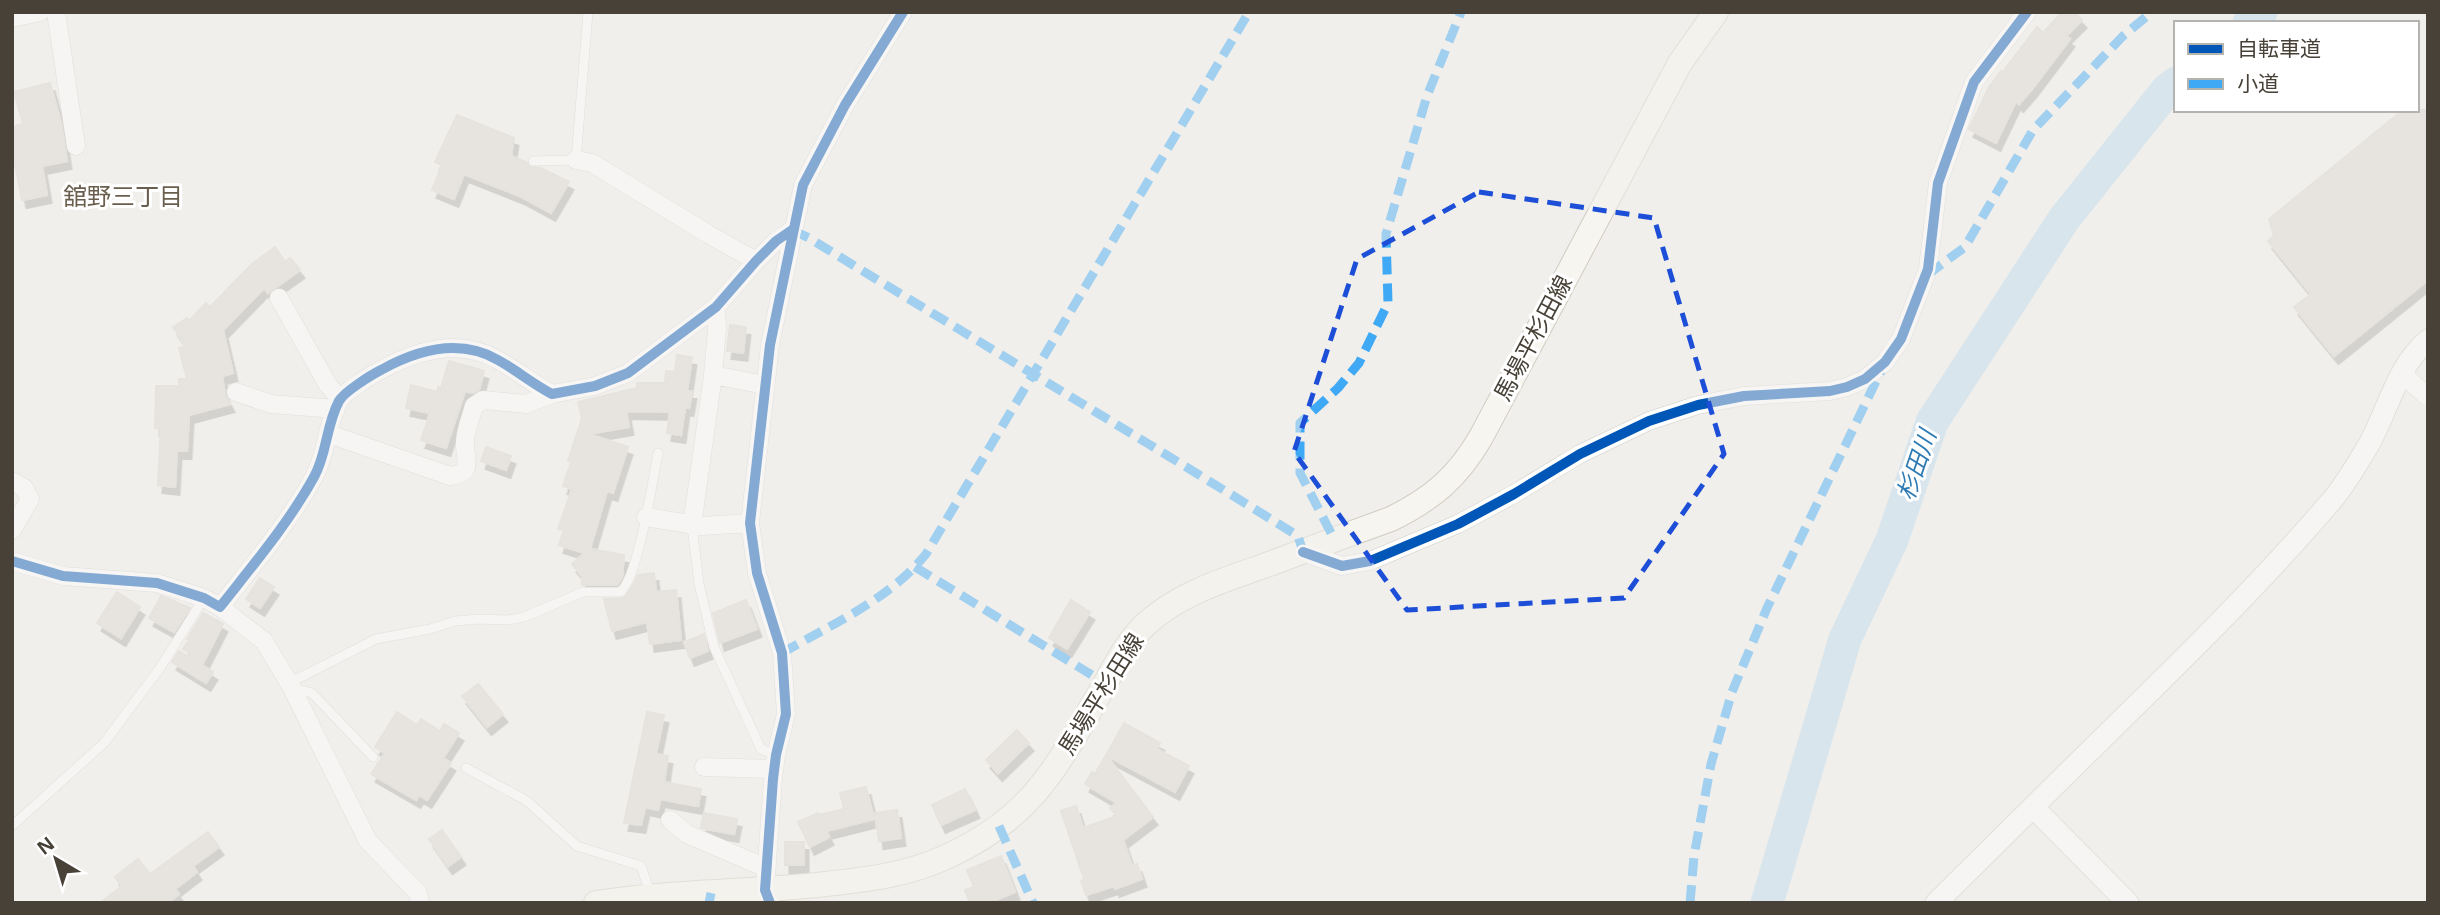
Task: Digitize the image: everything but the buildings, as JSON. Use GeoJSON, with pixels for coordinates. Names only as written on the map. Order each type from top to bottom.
{"type":"FeatureCollection","features":[{"type":"Feature","properties":{"kind":"main road","name":"馬場平杉田線"},"geometry":{"type":"LineString","coordinates":[[596,903],[876,879],[944,858],[978,841],[1014,815],[1046,781],[1125,650],[1146,624],[1173,603],[1206,587],[1391,519],[1435,494],[1462,466],[1481,437],[1681,63],[1716,12]]}},
{"type":"Feature","properties":{"kind":"street"},"geometry":{"type":"LineString","coordinates":[[12,18],[40,12]]}},
{"type":"Feature","properties":{"kind":"street"},"geometry":{"type":"LineString","coordinates":[[56,12],[76,146]]}},
{"type":"Feature","properties":{"kind":"street"},"geometry":{"type":"LineString","coordinates":[[670,820],[767,887],[775,762],[786,714],[782,653],[757,573],[750,523],[770,345],[803,185],[845,105],[903,12]]}},
{"type":"Feature","properties":{"kind":"street"},"geometry":{"type":"LineString","coordinates":[[1303,552],[1342,566],[1370,561],[1458,524],[1580,454],[1649,421],[1698,405],[1744,396],[1830,391],[1865,379],[1885,362],[1901,339],[1928,269],[1938,183],[1974,82],[2027,12]]}},
{"type":"Feature","properties":{"kind":"street"},"geometry":{"type":"LineString","coordinates":[[576,160],[592,163],[756,261]]}},
{"type":"Feature","properties":{"kind":"street"},"geometry":{"type":"LineString","coordinates":[[329,434],[450,476],[456,475],[466,467],[465,447],[474,406],[483,400],[526,404],[552,394],[596,386],[628,373],[716,307],[756,261],[776,241],[792,230]]}},
{"type":"Feature","properties":{"kind":"street"},"geometry":{"type":"LineString","coordinates":[[212,602],[299,503],[316,474],[338,404],[279,298]]}},
{"type":"Feature","properties":{"kind":"street"},"geometry":{"type":"LineString","coordinates":[[692,526],[713,375],[716,307]]}},
{"type":"Feature","properties":{"kind":"street"},"geometry":{"type":"LineString","coordinates":[[1937,903],[2198,643],[2335,496],[2369,445],[2401,373],[2428,340]]}},
{"type":"Feature","properties":{"kind":"street"},"geometry":{"type":"LineString","coordinates":[[236,391],[271,404],[338,404],[394,363],[412,355],[443,348],[487,355],[552,394]]}},
{"type":"Feature","properties":{"kind":"street"},"geometry":{"type":"LineString","coordinates":[[2401,373],[2428,397]]}},
{"type":"Feature","properties":{"kind":"street"},"geometry":{"type":"LineString","coordinates":[[713,375],[765,385]]}},
{"type":"Feature","properties":{"kind":"street"},"geometry":{"type":"LineString","coordinates":[[12,481],[24,488],[30,499],[12,530]]}},
{"type":"Feature","properties":{"kind":"street"},"geometry":{"type":"LineString","coordinates":[[646,517],[692,526],[750,523]]}},
{"type":"Feature","properties":{"kind":"street"},"geometry":{"type":"LineString","coordinates":[[12,561],[63,576],[157,583],[212,602],[264,641],[291,685],[368,841],[418,894],[419,903]]}},
{"type":"Feature","properties":{"kind":"street"},"geometry":{"type":"LineString","coordinates":[[704,767],[775,762]]}},
{"type":"Feature","properties":{"kind":"street"},"geometry":{"type":"LineString","coordinates":[[2033,807],[2128,903]]}},
{"type":"Feature","properties":{"kind":"lane"},"geometry":{"type":"LineString","coordinates":[[533,161],[576,160],[588,12]]}},
{"type":"Feature","properties":{"kind":"lane"},"geometry":{"type":"LineString","coordinates":[[291,685],[376,639],[430,629],[454,621],[524,617],[583,592],[620,592],[630,579],[646,517],[658,453]]}},
{"type":"Feature","properties":{"kind":"lane"},"geometry":{"type":"LineString","coordinates":[[692,526],[699,584],[714,647],[761,749],[775,762]]}},
{"type":"Feature","properties":{"kind":"lane"},"geometry":{"type":"LineString","coordinates":[[12,826],[104,743],[212,602]]}},
{"type":"Feature","properties":{"kind":"lane"},"geometry":{"type":"LineString","coordinates":[[291,685],[312,693],[373,757]]}},
{"type":"Feature","properties":{"kind":"lane"},"geometry":{"type":"LineString","coordinates":[[466,768],[527,802],[577,846],[641,866],[651,897]]}},
{"type":"Feature","properties":{"kind":"highlighted area"},"geometry":{"type":"Polygon","coordinates":[[[1479,192],[1654,218],[1724,454],[1624,598],[1407,610],[1294,452],[1357,259],[1479,192]]]}},
{"type":"Feature","properties":{"kind":"waterway","name":"杉田川"},"geometry":{"type":"LineString","coordinates":[[2251,21],[2261,12]]}},
{"type":"Feature","properties":{"kind":"waterway","name":"杉田川"},"geometry":{"type":"LineString","coordinates":[[1767,903],[1845,639],[1892,540],[1932,422],[2064,219],[2174,85]]}},
{"type":"Feature","properties":{"kind":"marked path"},"geometry":{"type":"LineString","coordinates":[[782,653],[877,598],[895,585],[926,554],[1249,12]]}},
{"type":"Feature","properties":{"kind":"marked path"},"geometry":{"type":"LineString","coordinates":[[1331,533],[1300,473],[1300,423],[1338,388],[1359,363],[1388,303],[1386,234],[1427,96],[1461,12]]}},
{"type":"Feature","properties":{"kind":"marked path"},"geometry":{"type":"LineString","coordinates":[[1927,275],[1965,247],[2033,130],[2123,36],[2152,12]]}},
{"type":"Feature","properties":{"kind":"marked path"},"geometry":{"type":"LineString","coordinates":[[792,230],[1298,536],[1303,552]]}},
{"type":"Feature","properties":{"kind":"marked path"},"geometry":{"type":"LineString","coordinates":[[1690,903],[1694,856],[1711,764],[1732,692],[1767,608],[1881,371]]}},
{"type":"Feature","properties":{"kind":"marked path"},"geometry":{"type":"LineString","coordinates":[[915,567],[1105,683]]}},
{"type":"Feature","properties":{"kind":"marked path"},"geometry":{"type":"LineString","coordinates":[[999,826],[1033,903]]}},
{"type":"Feature","properties":{"kind":"marked path"},"geometry":{"type":"LineString","coordinates":[[709,903],[711,893]]}},
{"type":"Feature","properties":{"kind":"cycle path"},"geometry":{"type":"LineString","coordinates":[[770,903],[765,890],[773,779],[786,714],[782,653],[757,573],[750,523],[770,345],[803,185],[845,105],[903,12]]}},
{"type":"Feature","properties":{"kind":"cycle path"},"geometry":{"type":"LineString","coordinates":[[1303,552],[1342,566],[1370,561],[1458,524],[1580,454],[1649,421],[1698,405],[1744,396],[1830,391],[1865,379],[1885,362],[1901,339],[1928,269],[1938,183],[1974,82],[2027,12]]}},
{"type":"Feature","properties":{"kind":"cycle path"},"geometry":{"type":"LineString","coordinates":[[12,561],[63,576],[157,583],[204,598],[220,607],[270,544],[314,477],[339,401],[346,393],[377,372],[424,352],[454,348],[484,353],[552,394],[595,386],[628,373],[716,307],[756,261],[776,241],[792,230]]}},
{"type":"Feature","properties":{"kind":"district","name":"舘野三丁目"},"geometry":{"type":"Point","coordinates":[123,197]}}]}
